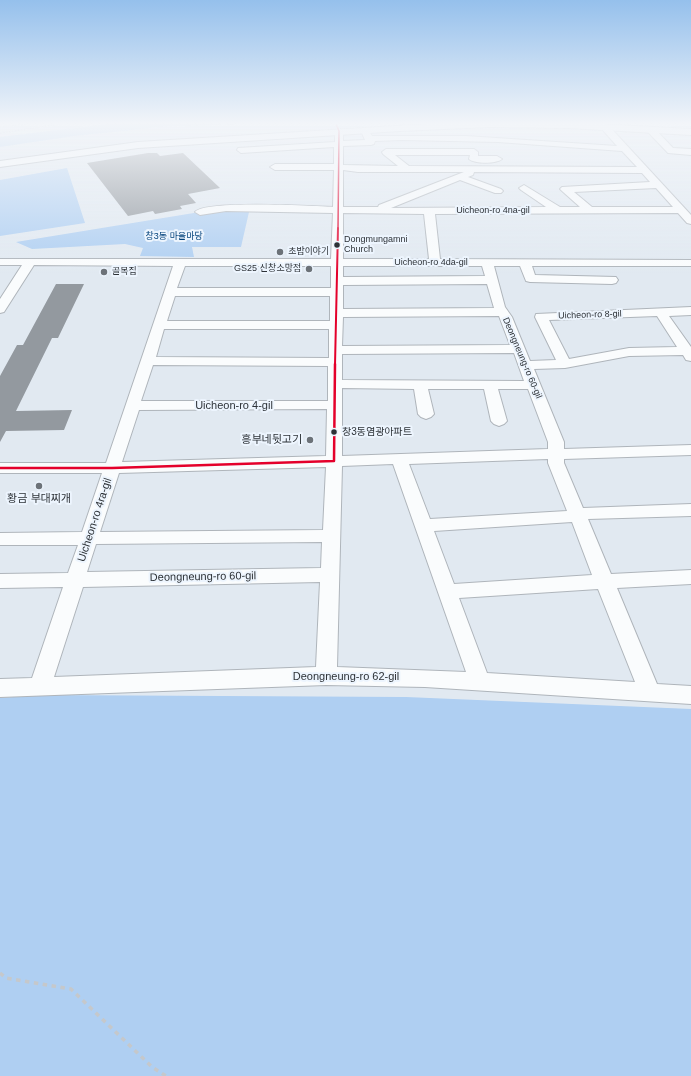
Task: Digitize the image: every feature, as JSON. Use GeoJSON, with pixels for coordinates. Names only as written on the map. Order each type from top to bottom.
{"type":"FeatureCollection","features":[{"type":"Feature","properties":{"kind":"street"},"geometry":{"type":"LineString","coordinates":[[326,676],[334,461],[338,174]]}},
{"type":"Feature","properties":{"kind":"street"},"geometry":{"type":"LineString","coordinates":[[374,210],[467,174]]}},
{"type":"Feature","properties":{"kind":"street"},"geometry":{"type":"LineString","coordinates":[[649,174],[688,216]]}},
{"type":"Feature","properties":{"kind":"street"},"geometry":{"type":"LineString","coordinates":[[460,177],[498,191]]}},
{"type":"Feature","properties":{"kind":"street"},"geometry":{"type":"LineString","coordinates":[[589,210],[565,189],[659,185]]}},
{"type":"Feature","properties":{"kind":"street","name":"Uicheon-ro 4na-gil"},"geometry":{"type":"LineString","coordinates":[[524,188],[557,210]]}},
{"type":"Feature","properties":{"kind":"street"},"geometry":{"type":"LineString","coordinates":[[671,199],[684,198]]}},
{"type":"Feature","properties":{"kind":"street"},"geometry":{"type":"LineString","coordinates":[[200,212],[226,208],[338,210]]}},
{"type":"Feature","properties":{"kind":"street","name":"Uicheon-ro 4na-gil"},"geometry":{"type":"LineString","coordinates":[[338,210],[589,210],[688,216]]}},
{"type":"Feature","properties":{"kind":"street"},"geometry":{"type":"LineString","coordinates":[[429,211],[435,263]]}},
{"type":"Feature","properties":{"kind":"street"},"geometry":{"type":"LineString","coordinates":[[0,262],[337,263]]}},
{"type":"Feature","properties":{"kind":"street"},"geometry":{"type":"LineString","coordinates":[[0,309],[30,262]]}},
{"type":"Feature","properties":{"kind":"street","name":"Uicheon-ro 4ra-gil"},"geometry":{"type":"LineString","coordinates":[[40,687],[180,262]]}},
{"type":"Feature","properties":{"kind":"street","name":"Uicheon-ro 4da-gil"},"geometry":{"type":"LineString","coordinates":[[337,263],[691,263]]}},
{"type":"Feature","properties":{"kind":"street","name":"Deongneung-ro 60-gil"},"geometry":{"type":"LineString","coordinates":[[486,263],[499,307],[503,312],[526,365],[556,442],[556,463],[650,692]]}},
{"type":"Feature","properties":{"kind":"street"},"geometry":{"type":"LineString","coordinates":[[525,263],[530,278],[612,280]]}},
{"type":"Feature","properties":{"kind":"street"},"geometry":{"type":"LineString","coordinates":[[170,292],[492,280]]}},
{"type":"Feature","properties":{"kind":"street","name":"Uicheon-ro 8-gil"},"geometry":{"type":"LineString","coordinates":[[565,364],[541,318],[691,311]]}},
{"type":"Feature","properties":{"kind":"street"},"geometry":{"type":"LineString","coordinates":[[160,325],[503,312]]}},
{"type":"Feature","properties":{"kind":"street"},"geometry":{"type":"LineString","coordinates":[[660,312],[690,353]]}},
{"type":"Feature","properties":{"kind":"street"},"geometry":{"type":"LineString","coordinates":[[148,361],[519,349]]}},
{"type":"Feature","properties":{"kind":"street"},"geometry":{"type":"LineString","coordinates":[[526,365],[565,364],[629,352],[690,353]]}},
{"type":"Feature","properties":{"kind":"street"},"geometry":{"type":"LineString","coordinates":[[335,384],[534,385]]}},
{"type":"Feature","properties":{"kind":"street"},"geometry":{"type":"LineString","coordinates":[[420,385],[426,414]]}},
{"type":"Feature","properties":{"kind":"street"},"geometry":{"type":"LineString","coordinates":[[490,385],[499,421]]}},
{"type":"Feature","properties":{"kind":"street","name":"Uicheon-ro 4-gil"},"geometry":{"type":"LineString","coordinates":[[133,406],[335,405]]}},
{"type":"Feature","properties":{"kind":"street"},"geometry":{"type":"LineString","coordinates":[[0,468],[112,468],[691,450]]}},
{"type":"Feature","properties":{"kind":"street"},"geometry":{"type":"LineString","coordinates":[[398,459],[480,682]]}},
{"type":"Feature","properties":{"kind":"street"},"geometry":{"type":"LineString","coordinates":[[423,526],[578,516],[588,514],[691,510]]}},
{"type":"Feature","properties":{"kind":"street"},"geometry":{"type":"LineString","coordinates":[[0,540],[331,536]]}},
{"type":"Feature","properties":{"kind":"street","name":"Deongneung-ro 60-gil"},"geometry":{"type":"LineString","coordinates":[[0,581],[330,575]]}},
{"type":"Feature","properties":{"kind":"street"},"geometry":{"type":"LineString","coordinates":[[447,592],[604,581],[691,577]]}},
{"type":"Feature","properties":{"kind":"street","name":"Deongneung-ro 62-gil"},"geometry":{"type":"LineString","coordinates":[[0,688],[326,676],[425,678],[691,695]]}},
{"type":"Feature","properties":{"kind":"path"},"geometry":{"type":"LineString","coordinates":[[0,973],[6,978],[71,988],[152,1067],[166,1076]]}},
{"type":"Feature","properties":{"kind":"green space"},"geometry":{"type":"Polygon","coordinates":[[[32,174],[69,174],[85,223],[0,236],[0,180],[32,174]]]}},
{"type":"Feature","properties":{"kind":"green space","name":"창3동 마을마당"},"geometry":{"type":"Polygon","coordinates":[[[200,212],[249,212],[241,247],[192,247],[194,257],[140,256],[143,248],[125,244],[32,249],[16,242],[200,212]]]}},
{"type":"Feature","properties":{"kind":"green space"},"geometry":{"type":"Polygon","coordinates":[[[41,695],[406,697],[691,709],[691,1076],[0,1076],[0,698],[41,695]]]}},
{"type":"Feature","properties":{"kind":"building"},"geometry":{"type":"Polygon","coordinates":[[[96,174],[205,174],[220,188],[188,194],[196,203],[180,206],[182,209],[155,214],[153,211],[128,216],[96,174]]]}},
{"type":"Feature","properties":{"kind":"building"},"geometry":{"type":"Polygon","coordinates":[[[56,284],[84,284],[58,338],[52,338],[16,411],[72,410],[64,430],[6,431],[0,442],[0,376],[17,345],[23,345],[56,284]]]}},
{"type":"Feature","properties":{"kind":"transit line"},"geometry":{"type":"LineString","coordinates":[[0,468],[112,468],[334,461],[338,174]]}},
{"type":"Feature","properties":{"kind":"place","name":"Dongmungamni Church"},"geometry":{"type":"Point","coordinates":[337,245]}},
{"type":"Feature","properties":{"kind":"place","name":"초밥이야기"},"geometry":{"type":"Point","coordinates":[280,252]}},
{"type":"Feature","properties":{"kind":"place","name":"GS25 신창소망점"},"geometry":{"type":"Point","coordinates":[309,269]}},
{"type":"Feature","properties":{"kind":"place","name":"골목집"},"geometry":{"type":"Point","coordinates":[104,272]}},
{"type":"Feature","properties":{"kind":"place","name":"창3동염광아파트"},"geometry":{"type":"Point","coordinates":[334,432]}},
{"type":"Feature","properties":{"kind":"place","name":"흥부네뒷고기"},"geometry":{"type":"Point","coordinates":[310,440]}},
{"type":"Feature","properties":{"kind":"place","name":"황금 부대찌개"},"geometry":{"type":"Point","coordinates":[39,486]}}]}
